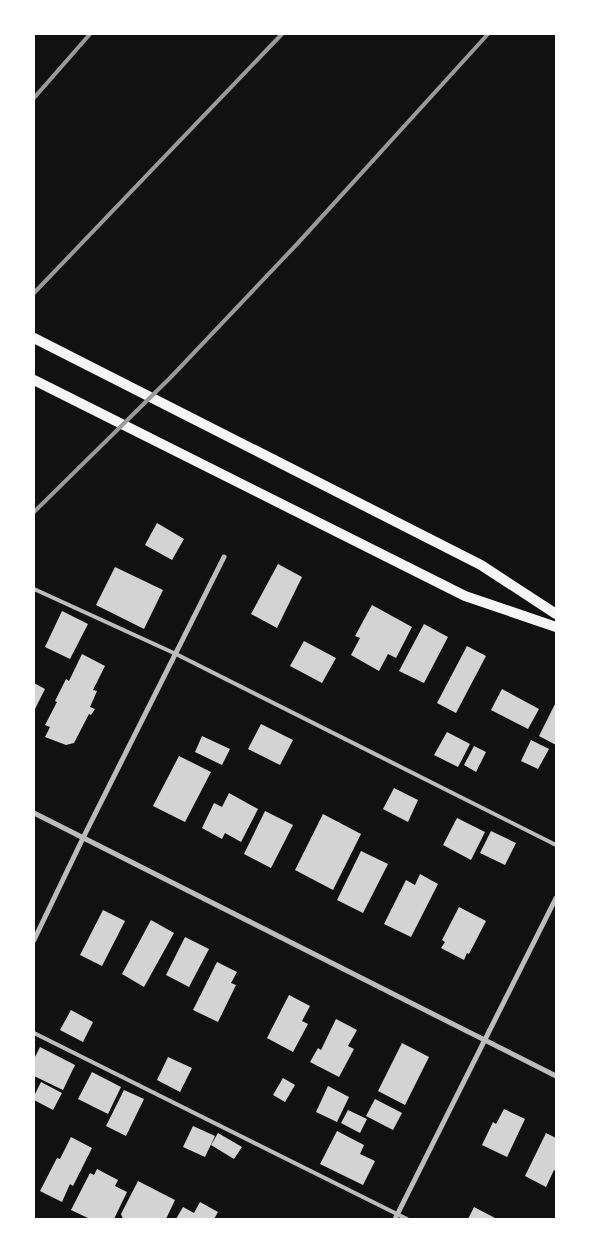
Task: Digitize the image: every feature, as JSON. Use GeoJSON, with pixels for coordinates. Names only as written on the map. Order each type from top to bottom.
{"type":"FeatureCollection","features":[{"type":"Feature","properties":{"kind":"main road"},"geometry":{"type":"LineString","coordinates":[[34,338],[482,565],[556,614]]}},
{"type":"Feature","properties":{"kind":"main road"},"geometry":{"type":"LineString","coordinates":[[34,380],[465,596],[556,628]]}},
{"type":"Feature","properties":{"kind":"street"},"geometry":{"type":"LineString","coordinates":[[34,940],[224,557]]}},
{"type":"Feature","properties":{"kind":"street"},"geometry":{"type":"LineString","coordinates":[[34,813],[556,1076]]}},
{"type":"Feature","properties":{"kind":"street"},"geometry":{"type":"LineString","coordinates":[[396,1217],[556,898]]}},
{"type":"Feature","properties":{"kind":"lane"},"geometry":{"type":"LineString","coordinates":[[34,589],[176,654],[556,845]]}},
{"type":"Feature","properties":{"kind":"lane"},"geometry":{"type":"LineString","coordinates":[[34,1032],[396,1217],[407,1219]]}},
{"type":"Feature","properties":{"kind":"building"},"geometry":{"type":"Polygon","coordinates":[[[157,523],[184,539],[172,560],[145,545],[157,523]]]}},
{"type":"Feature","properties":{"kind":"building"},"geometry":{"type":"Polygon","coordinates":[[[278,564],[302,577],[277,628],[251,614],[278,564]]]}},
{"type":"Feature","properties":{"kind":"building"},"geometry":{"type":"Polygon","coordinates":[[[115,567],[163,590],[144,629],[96,605],[115,567]]]}},
{"type":"Feature","properties":{"kind":"building"},"geometry":{"type":"Polygon","coordinates":[[[372,605],[412,627],[396,658],[388,654],[379,671],[351,655],[360,638],[355,636],[372,605]]]}},
{"type":"Feature","properties":{"kind":"building"},"geometry":{"type":"Polygon","coordinates":[[[62,611],[88,624],[70,659],[45,647],[62,611]]]}},
{"type":"Feature","properties":{"kind":"building"},"geometry":{"type":"Polygon","coordinates":[[[424,624],[448,637],[424,683],[399,671],[424,624]]]}},
{"type":"Feature","properties":{"kind":"building"},"geometry":{"type":"Polygon","coordinates":[[[304,641],[336,658],[322,683],[290,666],[304,641]]]}},
{"type":"Feature","properties":{"kind":"building"},"geometry":{"type":"Polygon","coordinates":[[[467,646],[486,656],[456,713],[437,703],[467,646]]]}},
{"type":"Feature","properties":{"kind":"building"},"geometry":{"type":"Polygon","coordinates":[[[82,654],[105,666],[93,690],[97,691],[90,707],[95,709],[91,715],[89,714],[74,743],[66,745],[45,737],[50,727],[45,725],[66,679],[69,681],[82,654]]]}},
{"type":"Feature","properties":{"kind":"building"},"geometry":{"type":"Polygon","coordinates":[[[34,683],[45,689],[34,711],[34,683]]]}},
{"type":"Feature","properties":{"kind":"building"},"geometry":{"type":"Polygon","coordinates":[[[502,689],[539,709],[528,729],[491,710],[502,689]]]}},
{"type":"Feature","properties":{"kind":"building"},"geometry":{"type":"Polygon","coordinates":[[[556,702],[556,745],[539,736],[556,702]]]}},
{"type":"Feature","properties":{"kind":"building"},"geometry":{"type":"Polygon","coordinates":[[[261,724],[293,740],[280,765],[248,749],[261,724]]]}},
{"type":"Feature","properties":{"kind":"building"},"geometry":{"type":"Polygon","coordinates":[[[447,732],[470,744],[458,767],[434,755],[447,732]]]}},
{"type":"Feature","properties":{"kind":"building"},"geometry":{"type":"Polygon","coordinates":[[[202,736],[230,749],[222,765],[195,752],[202,736]]]}},
{"type":"Feature","properties":{"kind":"building"},"geometry":{"type":"Polygon","coordinates":[[[531,740],[549,749],[538,769],[521,761],[531,740]]]}},
{"type":"Feature","properties":{"kind":"building"},"geometry":{"type":"Polygon","coordinates":[[[474,746],[486,752],[476,772],[464,765],[474,746]]]}},
{"type":"Feature","properties":{"kind":"building"},"geometry":{"type":"Polygon","coordinates":[[[179,756],[211,772],[185,822],[153,806],[179,756]]]}},
{"type":"Feature","properties":{"kind":"building"},"geometry":{"type":"Polygon","coordinates":[[[394,788],[418,800],[408,822],[383,809],[394,788]]]}},
{"type":"Feature","properties":{"kind":"building"},"geometry":{"type":"Polygon","coordinates":[[[229,793],[258,809],[241,842],[225,833],[222,839],[202,828],[214,803],[222,807],[229,793]]]}},
{"type":"Feature","properties":{"kind":"building"},"geometry":{"type":"Polygon","coordinates":[[[265,811],[293,825],[271,868],[244,854],[265,811]]]}},
{"type":"Feature","properties":{"kind":"building"},"geometry":{"type":"Polygon","coordinates":[[[323,814],[361,834],[333,890],[295,870],[323,814]]]}},
{"type":"Feature","properties":{"kind":"building"},"geometry":{"type":"Polygon","coordinates":[[[457,818],[485,832],[471,860],[443,845],[457,818]]]}},
{"type":"Feature","properties":{"kind":"building"},"geometry":{"type":"Polygon","coordinates":[[[491,831],[516,843],[505,865],[480,853],[491,831]]]}},
{"type":"Feature","properties":{"kind":"building"},"geometry":{"type":"Polygon","coordinates":[[[361,851],[388,864],[363,913],[337,900],[361,851]]]}},
{"type":"Feature","properties":{"kind":"building"},"geometry":{"type":"Polygon","coordinates":[[[420,874],[438,884],[411,937],[384,924],[406,880],[415,885],[420,874]]]}},
{"type":"Feature","properties":{"kind":"building"},"geometry":{"type":"Polygon","coordinates":[[[459,907],[486,921],[464,960],[441,948],[445,942],[442,940],[459,907]]]}},
{"type":"Feature","properties":{"kind":"building"},"geometry":{"type":"Polygon","coordinates":[[[103,910],[125,921],[102,966],[80,955],[103,910]]]}},
{"type":"Feature","properties":{"kind":"building"},"geometry":{"type":"Polygon","coordinates":[[[151,920],[174,933],[144,987],[122,974],[151,920]]]}},
{"type":"Feature","properties":{"kind":"building"},"geometry":{"type":"Polygon","coordinates":[[[185,937],[209,949],[189,987],[166,975],[185,937]]]}},
{"type":"Feature","properties":{"kind":"building"},"geometry":{"type":"Polygon","coordinates":[[[217,962],[237,972],[231,983],[236,985],[218,1022],[193,1010],[217,962]]]}},
{"type":"Feature","properties":{"kind":"building"},"geometry":{"type":"Polygon","coordinates":[[[289,995],[310,1006],[302,1021],[308,1024],[293,1052],[267,1038],[289,995]]]}},
{"type":"Feature","properties":{"kind":"building"},"geometry":{"type":"Polygon","coordinates":[[[71,1010],[93,1022],[83,1042],[60,1030],[71,1010]]]}},
{"type":"Feature","properties":{"kind":"building"},"geometry":{"type":"Polygon","coordinates":[[[336,1019],[357,1030],[348,1046],[354,1049],[339,1077],[310,1062],[318,1048],[321,1050],[336,1019]]]}},
{"type":"Feature","properties":{"kind":"building"},"geometry":{"type":"Polygon","coordinates":[[[402,1043],[429,1057],[405,1105],[378,1091],[402,1043]]]}},
{"type":"Feature","properties":{"kind":"building"},"geometry":{"type":"Polygon","coordinates":[[[40,1047],[75,1065],[63,1090],[34,1076],[34,1059],[40,1047]]]}},
{"type":"Feature","properties":{"kind":"building"},"geometry":{"type":"Polygon","coordinates":[[[168,1057],[192,1068],[180,1092],[157,1080],[168,1057]]]}},
{"type":"Feature","properties":{"kind":"building"},"geometry":{"type":"Polygon","coordinates":[[[92,1072],[121,1087],[108,1114],[78,1099],[92,1072]]]}},
{"type":"Feature","properties":{"kind":"building"},"geometry":{"type":"Polygon","coordinates":[[[283,1078],[295,1085],[285,1102],[273,1095],[283,1078]]]}},
{"type":"Feature","properties":{"kind":"building"},"geometry":{"type":"Polygon","coordinates":[[[41,1082],[62,1093],[53,1110],[34,1100],[41,1082]]]}},
{"type":"Feature","properties":{"kind":"building"},"geometry":{"type":"Polygon","coordinates":[[[328,1086],[349,1097],[337,1122],[316,1112],[328,1086]]]}},
{"type":"Feature","properties":{"kind":"building"},"geometry":{"type":"Polygon","coordinates":[[[124,1090],[144,1099],[126,1136],[106,1126],[124,1090]]]}},
{"type":"Feature","properties":{"kind":"building"},"geometry":{"type":"Polygon","coordinates":[[[375,1099],[402,1113],[393,1130],[366,1116],[375,1099]]]}},
{"type":"Feature","properties":{"kind":"building"},"geometry":{"type":"Polygon","coordinates":[[[504,1109],[525,1119],[507,1157],[482,1145],[493,1122],[496,1124],[504,1109]]]}},
{"type":"Feature","properties":{"kind":"building"},"geometry":{"type":"Polygon","coordinates":[[[348,1110],[367,1119],[360,1133],[341,1123],[348,1110]]]}},
{"type":"Feature","properties":{"kind":"building"},"geometry":{"type":"Polygon","coordinates":[[[193,1126],[215,1136],[205,1157],[183,1147],[193,1126]]]}},
{"type":"Feature","properties":{"kind":"building"},"geometry":{"type":"Polygon","coordinates":[[[337,1131],[364,1145],[360,1154],[375,1161],[363,1185],[320,1164],[337,1131]]]}},
{"type":"Feature","properties":{"kind":"building"},"geometry":{"type":"Polygon","coordinates":[[[218,1133],[242,1147],[234,1159],[211,1145],[218,1133]]]}},
{"type":"Feature","properties":{"kind":"building"},"geometry":{"type":"Polygon","coordinates":[[[546,1133],[556,1138],[556,1171],[554,1170],[546,1187],[525,1176],[546,1133]]]}},
{"type":"Feature","properties":{"kind":"building"},"geometry":{"type":"Polygon","coordinates":[[[71,1137],[92,1148],[73,1186],[70,1184],[62,1202],[40,1191],[57,1158],[60,1159],[71,1137]]]}},
{"type":"Feature","properties":{"kind":"building"},"geometry":{"type":"Polygon","coordinates":[[[97,1169],[118,1180],[115,1186],[127,1192],[114,1219],[90,1219],[71,1210],[90,1173],[94,1175],[97,1169]]]}},
{"type":"Feature","properties":{"kind":"building"},"geometry":{"type":"Polygon","coordinates":[[[138,1181],[175,1200],[166,1219],[123,1219],[121,1214],[138,1181]]]}},
{"type":"Feature","properties":{"kind":"building"},"geometry":{"type":"Polygon","coordinates":[[[200,1202],[218,1212],[214,1219],[176,1219],[183,1207],[194,1213],[200,1202]]]}},
{"type":"Feature","properties":{"kind":"building"},"geometry":{"type":"Polygon","coordinates":[[[474,1207],[497,1219],[468,1219],[474,1207]]]}},
{"type":"Feature","properties":{"kind":"railway"},"geometry":{"type":"LineString","coordinates":[[34,98],[90,34]]}},
{"type":"Feature","properties":{"kind":"railway"},"geometry":{"type":"LineString","coordinates":[[34,293],[282,34]]}},
{"type":"Feature","properties":{"kind":"railway"},"geometry":{"type":"LineString","coordinates":[[34,512],[171,377],[298,243],[488,34]]}}]}
